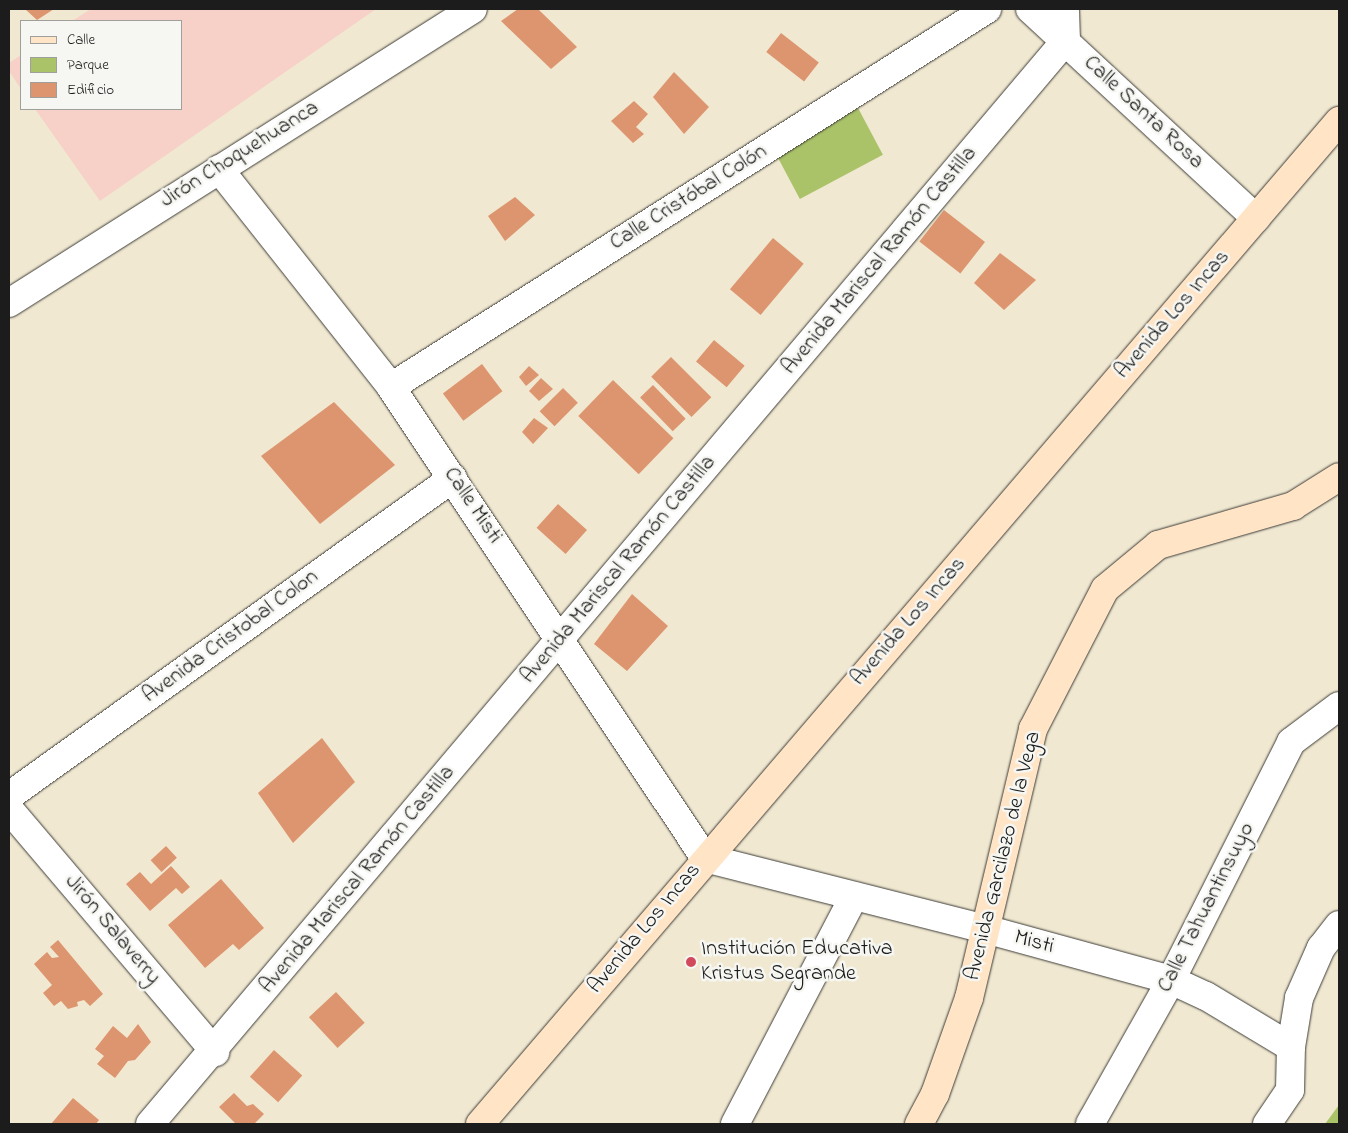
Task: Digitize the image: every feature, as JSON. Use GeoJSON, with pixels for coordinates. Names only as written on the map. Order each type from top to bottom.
{"type":"FeatureCollection","features":[{"type":"Feature","properties":{"kind":"street","name":"Jirón Choquehuanca"},"geometry":{"type":"LineString","coordinates":[[9,303],[472,9]]}},
{"type":"Feature","properties":{"kind":"street","name":"Calle Cristóbal Colón"},"geometry":{"type":"LineString","coordinates":[[391,386],[988,9]]}},
{"type":"Feature","properties":{"kind":"street","name":"Calle Santa Rosa"},"geometry":{"type":"LineString","coordinates":[[1030,9],[1066,40],[1256,218]]}},
{"type":"Feature","properties":{"kind":"street"},"geometry":{"type":"LineString","coordinates":[[1065,9],[1066,40]]}},
{"type":"Feature","properties":{"kind":"street","name":"Avenida Mariscal Ramón Castilla"},"geometry":{"type":"LineString","coordinates":[[150,1124],[215,1052],[561,638],[1066,40]]}},
{"type":"Feature","properties":{"kind":"street","name":"Avenida Los Incas"},"geometry":{"type":"LineString","coordinates":[[480,1124],[705,858],[1339,121]]}},
{"type":"Feature","properties":{"kind":"street","name":"Calle Misti"},"geometry":{"type":"LineString","coordinates":[[219,169],[391,386],[561,638],[705,858]]}},
{"type":"Feature","properties":{"kind":"street","name":"Avenida Garcilazo de la Vega"},"geometry":{"type":"LineString","coordinates":[[919,1124],[935,1094],[969,998],[1033,729],[1105,589],[1158,545],[1293,506],[1339,477]]}},
{"type":"Feature","properties":{"kind":"street","name":"Avenida Cristobal Colon"},"geometry":{"type":"LineString","coordinates":[[9,796],[453,478]]}},
{"type":"Feature","properties":{"kind":"street","name":"Calle Tahuantinsuyo"},"geometry":{"type":"LineString","coordinates":[[1090,1124],[1171,980],[1291,742],[1339,706]]}},
{"type":"Feature","properties":{"kind":"street","name":"Jirón Salaverry"},"geometry":{"type":"LineString","coordinates":[[9,809],[215,1052]]}},
{"type":"Feature","properties":{"kind":"street","name":"Misti"},"geometry":{"type":"LineString","coordinates":[[705,858],[985,929],[1171,980],[1206,996],[1291,1047]]}},
{"type":"Feature","properties":{"kind":"street"},"geometry":{"type":"LineString","coordinates":[[735,1124],[854,896]]}},
{"type":"Feature","properties":{"kind":"street"},"geometry":{"type":"LineString","coordinates":[[1268,1124],[1290,1090],[1291,1047],[1299,998],[1322,948],[1339,925]]}},
{"type":"Feature","properties":{"kind":"shaded area"},"geometry":{"type":"Polygon","coordinates":[[[91,9],[376,9],[100,201],[36,110],[182,110],[182,20],[74,20],[91,9]]]}},
{"type":"Feature","properties":{"kind":"shaded area"},"geometry":{"type":"Polygon","coordinates":[[[20,56],[20,88],[9,71],[9,63],[20,56]]]}},
{"type":"Feature","properties":{"kind":"green space"},"geometry":{"type":"Polygon","coordinates":[[[858,108],[883,155],[800,199],[775,152],[858,108]]]}},
{"type":"Feature","properties":{"kind":"green space"},"geometry":{"type":"Polygon","coordinates":[[[1339,1105],[1339,1124],[1325,1124],[1339,1105]]]}},
{"type":"Feature","properties":{"kind":"building"},"geometry":{"type":"Polygon","coordinates":[[[25,9],[54,9],[37,20],[25,9]]]}},
{"type":"Feature","properties":{"kind":"building"},"geometry":{"type":"Polygon","coordinates":[[[518,9],[538,9],[577,47],[551,69],[501,21],[518,9]]]}},
{"type":"Feature","properties":{"kind":"building"},"geometry":{"type":"Polygon","coordinates":[[[781,33],[819,63],[804,81],[766,52],[781,33]]]}},
{"type":"Feature","properties":{"kind":"building"},"geometry":{"type":"Polygon","coordinates":[[[674,72],[709,107],[684,134],[653,97],[674,72]]]}},
{"type":"Feature","properties":{"kind":"building"},"geometry":{"type":"Polygon","coordinates":[[[634,101],[648,114],[636,127],[644,134],[633,143],[611,121],[634,101]]]}},
{"type":"Feature","properties":{"kind":"building"},"geometry":{"type":"Polygon","coordinates":[[[515,197],[535,215],[505,241],[488,216],[515,197]]]}},
{"type":"Feature","properties":{"kind":"building"},"geometry":{"type":"Polygon","coordinates":[[[944,210],[985,242],[960,274],[919,242],[944,210]]]}},
{"type":"Feature","properties":{"kind":"building"},"geometry":{"type":"Polygon","coordinates":[[[773,238],[804,264],[761,315],[730,289],[773,238]]]}},
{"type":"Feature","properties":{"kind":"building"},"geometry":{"type":"Polygon","coordinates":[[[1000,253],[1036,280],[1004,310],[974,283],[1000,253]]]}},
{"type":"Feature","properties":{"kind":"building"},"geometry":{"type":"Polygon","coordinates":[[[714,340],[745,366],[727,387],[696,361],[714,340]]]}},
{"type":"Feature","properties":{"kind":"building"},"geometry":{"type":"Polygon","coordinates":[[[671,357],[711,397],[692,417],[651,377],[671,357]]]}},
{"type":"Feature","properties":{"kind":"building"},"geometry":{"type":"Polygon","coordinates":[[[482,364],[502,391],[463,421],[443,393],[482,364]]]}},
{"type":"Feature","properties":{"kind":"building"},"geometry":{"type":"Polygon","coordinates":[[[529,366],[539,375],[526,386],[519,377],[529,366]]]}},
{"type":"Feature","properties":{"kind":"building"},"geometry":{"type":"Polygon","coordinates":[[[541,378],[553,389],[539,401],[529,391],[541,378]]]}},
{"type":"Feature","properties":{"kind":"building"},"geometry":{"type":"Polygon","coordinates":[[[613,380],[673,438],[639,474],[578,416],[613,380]]]}},
{"type":"Feature","properties":{"kind":"building"},"geometry":{"type":"Polygon","coordinates":[[[653,385],[686,419],[673,431],[640,398],[653,385]]]}},
{"type":"Feature","properties":{"kind":"building"},"geometry":{"type":"Polygon","coordinates":[[[563,388],[578,403],[555,426],[540,411],[563,388]]]}},
{"type":"Feature","properties":{"kind":"building"},"geometry":{"type":"Polygon","coordinates":[[[334,402],[395,465],[320,524],[261,456],[334,402]]]}},
{"type":"Feature","properties":{"kind":"building"},"geometry":{"type":"Polygon","coordinates":[[[534,418],[548,428],[533,444],[522,432],[534,418]]]}},
{"type":"Feature","properties":{"kind":"building"},"geometry":{"type":"Polygon","coordinates":[[[558,504],[587,530],[566,554],[537,528],[558,504]]]}},
{"type":"Feature","properties":{"kind":"building"},"geometry":{"type":"Polygon","coordinates":[[[632,594],[668,626],[627,671],[594,644],[632,594]]]}},
{"type":"Feature","properties":{"kind":"building"},"geometry":{"type":"Polygon","coordinates":[[[322,738],[355,782],[293,843],[258,793],[322,738]]]}},
{"type":"Feature","properties":{"kind":"building"},"geometry":{"type":"Polygon","coordinates":[[[166,846],[177,858],[162,872],[151,860],[166,846]]]}},
{"type":"Feature","properties":{"kind":"building"},"geometry":{"type":"Polygon","coordinates":[[[171,866],[190,887],[182,894],[176,888],[150,911],[126,884],[140,872],[151,884],[171,866]]]}},
{"type":"Feature","properties":{"kind":"building"},"geometry":{"type":"Polygon","coordinates":[[[221,879],[264,928],[239,950],[233,944],[205,968],[168,925],[221,879]]]}},
{"type":"Feature","properties":{"kind":"building"},"geometry":{"type":"Polygon","coordinates":[[[58,940],[103,994],[90,1006],[84,1000],[77,1002],[78,1006],[68,1009],[61,1001],[54,1006],[43,993],[52,985],[34,964],[47,952],[52,958],[59,957],[50,947],[58,940]]]}},
{"type":"Feature","properties":{"kind":"building"},"geometry":{"type":"Polygon","coordinates":[[[336,992],[365,1023],[338,1048],[309,1017],[336,992]]]}},
{"type":"Feature","properties":{"kind":"building"},"geometry":{"type":"Polygon","coordinates":[[[138,1024],[151,1042],[135,1060],[128,1061],[115,1078],[97,1064],[104,1056],[95,1049],[113,1026],[127,1038],[138,1024]]]}},
{"type":"Feature","properties":{"kind":"building"},"geometry":{"type":"Polygon","coordinates":[[[274,1050],[302,1075],[278,1102],[250,1077],[274,1050]]]}},
{"type":"Feature","properties":{"kind":"building"},"geometry":{"type":"Polygon","coordinates":[[[234,1093],[247,1106],[253,1104],[264,1114],[254,1124],[236,1124],[219,1107],[234,1093]]]}},
{"type":"Feature","properties":{"kind":"building"},"geometry":{"type":"Polygon","coordinates":[[[73,1098],[99,1120],[96,1124],[51,1124],[73,1098]]]}},
{"type":"Feature","properties":{"kind":"place","name":"Institución Educativa Kristus Segrande"},"geometry":{"type":"Point","coordinates":[691,962]}}]}
